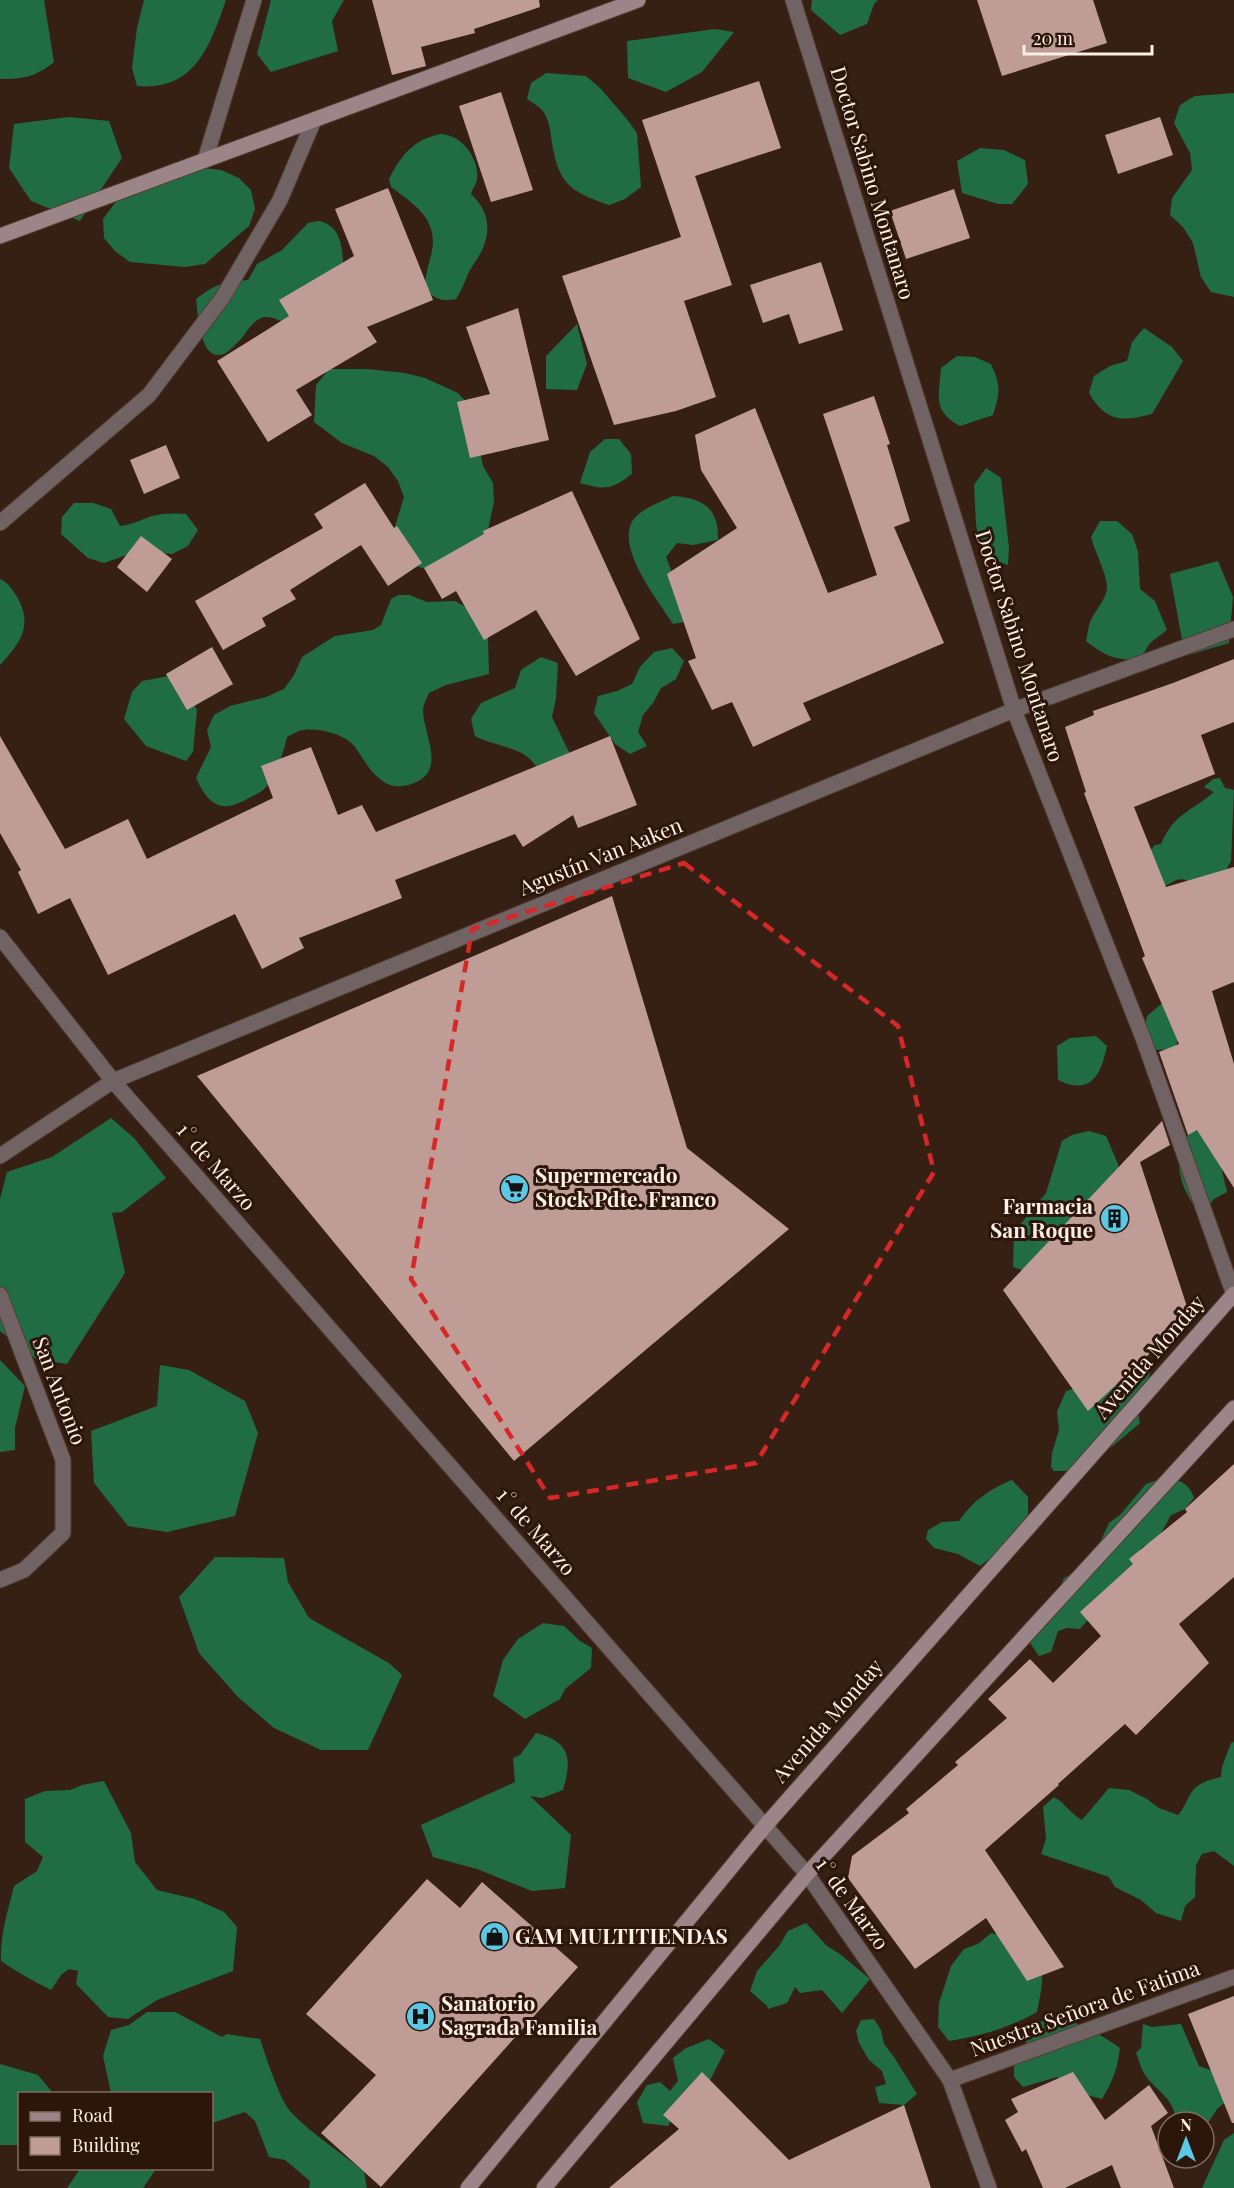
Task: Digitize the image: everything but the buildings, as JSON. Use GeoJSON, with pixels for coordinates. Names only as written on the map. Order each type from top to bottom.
{"type":"FeatureCollection","features":[{"type":"Feature","properties":{"kind":"main road"},"geometry":{"type":"LineString","coordinates":[[0,236],[638,0]]}},
{"type":"Feature","properties":{"kind":"main road","name":"Avenida Monday"},"geometry":{"type":"LineString","coordinates":[[468,2188],[765,1826],[1234,1295]]}},
{"type":"Feature","properties":{"kind":"main road"},"geometry":{"type":"LineString","coordinates":[[544,2188],[807,1874],[1234,1408]]}},
{"type":"Feature","properties":{"kind":"street"},"geometry":{"type":"LineString","coordinates":[[205,160],[254,0]]}},
{"type":"Feature","properties":{"kind":"street","name":"Doctor Sabino Montanaro"},"geometry":{"type":"LineString","coordinates":[[793,0],[1014,710],[1143,1038],[1234,1295]]}},
{"type":"Feature","properties":{"kind":"street"},"geometry":{"type":"LineString","coordinates":[[0,523],[149,395],[223,297],[280,200],[314,120]]}},
{"type":"Feature","properties":{"kind":"street","name":"Agustín Van Aaken"},"geometry":{"type":"LineString","coordinates":[[0,1156],[113,1081],[1014,710],[1234,629]]}},
{"type":"Feature","properties":{"kind":"street","name":"1° de Marzo"},"geometry":{"type":"LineString","coordinates":[[0,937],[113,1081],[807,1874],[950,2080],[989,2188]]}},
{"type":"Feature","properties":{"kind":"street","name":"San Antonio"},"geometry":{"type":"LineString","coordinates":[[0,1295],[63,1460],[63,1533],[24,1570],[0,1580]]}},
{"type":"Feature","properties":{"kind":"street","name":"Nuestra Señora de Fatima"},"geometry":{"type":"LineString","coordinates":[[950,2080],[1234,1977]]}},
{"type":"Feature","properties":{"kind":"highlighted area"},"geometry":{"type":"Polygon","coordinates":[[[684,863],[898,1026],[934,1172],[756,1463],[550,1498],[411,1279],[472,929],[684,863]]]}},
{"type":"Feature","properties":{"kind":"green space"},"geometry":{"type":"Polygon","coordinates":[[[0,0],[44,0],[54,62],[29,76],[0,79],[0,0]]]}},
{"type":"Feature","properties":{"kind":"green space"},"geometry":{"type":"Polygon","coordinates":[[[144,0],[226,0],[214,34],[197,62],[173,81],[157,86],[137,86],[132,68],[137,28],[144,0]]]}},
{"type":"Feature","properties":{"kind":"green space"},"geometry":{"type":"Polygon","coordinates":[[[271,0],[344,0],[332,21],[338,51],[271,72],[257,54],[271,0]]]}},
{"type":"Feature","properties":{"kind":"green space"},"geometry":{"type":"Polygon","coordinates":[[[812,0],[878,0],[874,4],[867,24],[840,35],[811,10],[812,0]]]}},
{"type":"Feature","properties":{"kind":"green space"},"geometry":{"type":"Polygon","coordinates":[[[715,29],[734,32],[702,72],[666,92],[628,78],[627,41],[715,29]]]}},
{"type":"Feature","properties":{"kind":"green space"},"geometry":{"type":"Polygon","coordinates":[[[546,73],[586,76],[600,88],[637,133],[641,187],[625,199],[609,205],[583,195],[566,182],[553,151],[546,116],[527,99],[531,83],[546,73]]]}},
{"type":"Feature","properties":{"kind":"green space"},"geometry":{"type":"Polygon","coordinates":[[[1234,93],[1234,297],[1211,292],[1201,277],[1193,243],[1183,227],[1170,215],[1172,198],[1192,170],[1190,153],[1174,123],[1180,105],[1195,96],[1234,93]]]}},
{"type":"Feature","properties":{"kind":"green space"},"geometry":{"type":"Polygon","coordinates":[[[69,117],[109,121],[122,158],[80,221],[31,201],[9,168],[14,124],[69,117]]]}},
{"type":"Feature","properties":{"kind":"green space"},"geometry":{"type":"Polygon","coordinates":[[[441,134],[449,135],[462,143],[476,164],[477,180],[471,194],[484,211],[487,228],[484,247],[456,299],[447,300],[436,297],[425,289],[433,240],[428,221],[416,206],[391,187],[389,179],[409,149],[423,140],[441,134]]]}},
{"type":"Feature","properties":{"kind":"green space"},"geometry":{"type":"Polygon","coordinates":[[[980,148],[1004,150],[1025,160],[1028,184],[1012,204],[998,204],[962,193],[957,161],[980,148]]]}},
{"type":"Feature","properties":{"kind":"green space"},"geometry":{"type":"Polygon","coordinates":[[[203,168],[221,170],[239,178],[251,190],[255,209],[249,226],[205,264],[185,267],[130,262],[115,251],[104,238],[103,219],[130,189],[203,168]]]}},
{"type":"Feature","properties":{"kind":"green space"},"geometry":{"type":"Polygon","coordinates":[[[318,221],[325,223],[336,232],[341,244],[343,266],[286,323],[272,318],[259,319],[226,353],[217,355],[210,352],[205,345],[199,325],[196,299],[220,285],[248,280],[257,264],[282,250],[308,223],[318,221]]]}},
{"type":"Feature","properties":{"kind":"green space"},"geometry":{"type":"Polygon","coordinates":[[[577,324],[587,364],[577,390],[546,389],[546,356],[577,324]]]}},
{"type":"Feature","properties":{"kind":"green space"},"geometry":{"type":"Polygon","coordinates":[[[1144,328],[1172,347],[1183,361],[1152,414],[1123,419],[1102,410],[1089,393],[1094,376],[1110,366],[1127,361],[1132,342],[1144,328]]]}},
{"type":"Feature","properties":{"kind":"green space"},"geometry":{"type":"Polygon","coordinates":[[[957,356],[975,357],[991,364],[997,378],[998,389],[993,415],[960,426],[945,415],[939,402],[941,368],[957,356]]]}},
{"type":"Feature","properties":{"kind":"green space"},"geometry":{"type":"Polygon","coordinates":[[[329,369],[367,369],[405,373],[425,378],[458,393],[470,406],[483,466],[493,483],[494,501],[480,570],[429,570],[413,565],[393,533],[404,497],[398,481],[388,467],[374,456],[342,443],[314,422],[316,385],[329,369]]]}},
{"type":"Feature","properties":{"kind":"green space"},"geometry":{"type":"Polygon","coordinates":[[[605,439],[619,439],[631,454],[632,474],[613,486],[596,487],[580,483],[590,452],[605,439]]]}},
{"type":"Feature","properties":{"kind":"green space"},"geometry":{"type":"Polygon","coordinates":[[[986,468],[1001,478],[1009,548],[1008,565],[989,558],[979,541],[974,485],[986,468]]]}},
{"type":"Feature","properties":{"kind":"green space"},"geometry":{"type":"Polygon","coordinates":[[[673,496],[693,499],[707,507],[716,520],[718,540],[693,545],[677,543],[666,557],[691,621],[673,624],[638,568],[629,537],[631,524],[640,513],[673,496]]]}},
{"type":"Feature","properties":{"kind":"green space"},"geometry":{"type":"Polygon","coordinates":[[[74,503],[93,503],[111,509],[120,526],[156,515],[186,514],[198,530],[188,546],[172,554],[138,551],[104,563],[88,558],[61,534],[62,517],[74,503]]]}},
{"type":"Feature","properties":{"kind":"green space"},"geometry":{"type":"Polygon","coordinates":[[[1100,521],[1117,521],[1132,534],[1138,552],[1140,589],[1155,601],[1167,630],[1150,643],[1140,659],[1111,656],[1086,641],[1091,620],[1107,588],[1091,537],[1100,521]]]}},
{"type":"Feature","properties":{"kind":"green space"},"geometry":{"type":"Polygon","coordinates":[[[1218,561],[1233,597],[1229,643],[1185,656],[1170,574],[1218,561]]]}},
{"type":"Feature","properties":{"kind":"green space"},"geometry":{"type":"Polygon","coordinates":[[[0,579],[16,595],[24,615],[24,624],[19,641],[0,665],[0,579]]]}},
{"type":"Feature","properties":{"kind":"green space"},"geometry":{"type":"Polygon","coordinates":[[[399,595],[409,595],[427,602],[455,601],[473,611],[488,637],[489,674],[446,685],[429,693],[424,704],[424,719],[431,757],[431,766],[427,774],[420,780],[407,785],[387,784],[376,776],[351,742],[324,731],[302,730],[287,737],[276,772],[262,791],[231,806],[223,806],[211,801],[196,778],[211,747],[207,730],[214,715],[230,706],[266,697],[284,689],[294,675],[302,657],[335,636],[373,630],[381,625],[391,599],[399,595]]]}},
{"type":"Feature","properties":{"kind":"green space"},"geometry":{"type":"Polygon","coordinates":[[[672,648],[684,661],[676,679],[661,688],[643,715],[638,732],[647,746],[630,754],[615,744],[594,713],[598,696],[632,684],[640,667],[654,652],[672,648]]]}},
{"type":"Feature","properties":{"kind":"green space"},"geometry":{"type":"Polygon","coordinates":[[[541,657],[558,663],[556,698],[552,717],[570,754],[551,786],[536,765],[525,755],[475,736],[471,719],[481,703],[515,688],[521,670],[541,657]]]}},
{"type":"Feature","properties":{"kind":"green space"},"geometry":{"type":"Polygon","coordinates":[[[190,672],[191,698],[197,710],[193,752],[186,761],[146,746],[124,719],[132,692],[142,681],[190,672]]]}},
{"type":"Feature","properties":{"kind":"green space"},"geometry":{"type":"Polygon","coordinates":[[[1220,778],[1225,788],[1234,790],[1231,861],[1224,874],[1197,887],[1180,879],[1155,890],[1143,858],[1155,845],[1161,844],[1177,819],[1214,792],[1204,787],[1213,779],[1220,778]]]}},
{"type":"Feature","properties":{"kind":"green space"},"geometry":{"type":"Polygon","coordinates":[[[1172,1003],[1186,1032],[1177,1042],[1176,1049],[1155,1050],[1145,1026],[1147,1016],[1161,1004],[1172,1003]]]}},
{"type":"Feature","properties":{"kind":"green space"},"geometry":{"type":"Polygon","coordinates":[[[1096,1036],[1107,1046],[1098,1074],[1093,1080],[1079,1086],[1058,1080],[1057,1046],[1070,1038],[1096,1036]]]}},
{"type":"Feature","properties":{"kind":"green space"},"geometry":{"type":"Polygon","coordinates":[[[111,1118],[134,1138],[166,1178],[122,1212],[112,1213],[125,1273],[67,1364],[36,1359],[0,1331],[0,1199],[7,1172],[52,1157],[111,1118]]]}},
{"type":"Feature","properties":{"kind":"green space"},"geometry":{"type":"Polygon","coordinates":[[[1193,1129],[1206,1131],[1216,1146],[1227,1192],[1214,1199],[1209,1205],[1193,1204],[1180,1176],[1182,1146],[1193,1129]]]}},
{"type":"Feature","properties":{"kind":"green space"},"geometry":{"type":"Polygon","coordinates":[[[1089,1131],[1106,1136],[1118,1164],[1120,1187],[1025,1271],[1013,1267],[1014,1232],[1046,1193],[1062,1141],[1072,1135],[1089,1131]]]}},
{"type":"Feature","properties":{"kind":"green space"},"geometry":{"type":"Polygon","coordinates":[[[0,1360],[25,1386],[15,1428],[15,1450],[0,1452],[0,1360]]]}},
{"type":"Feature","properties":{"kind":"green space"},"geometry":{"type":"Polygon","coordinates":[[[160,1365],[189,1370],[245,1401],[258,1433],[235,1516],[167,1532],[128,1526],[94,1483],[91,1431],[157,1406],[160,1365]]]}},
{"type":"Feature","properties":{"kind":"green space"},"geometry":{"type":"Polygon","coordinates":[[[1145,1367],[1150,1372],[1148,1382],[1135,1396],[1140,1423],[1114,1445],[1075,1471],[1054,1471],[1051,1467],[1052,1453],[1059,1430],[1057,1412],[1066,1391],[1089,1384],[1126,1382],[1132,1372],[1145,1367]]]}},
{"type":"Feature","properties":{"kind":"green space"},"geometry":{"type":"Polygon","coordinates":[[[1166,1477],[1184,1483],[1194,1498],[1185,1509],[1171,1515],[1157,1541],[1142,1547],[1127,1575],[1080,1629],[1067,1628],[1058,1631],[1051,1652],[1039,1656],[1030,1643],[1038,1621],[1050,1609],[1064,1578],[1090,1564],[1109,1523],[1121,1514],[1146,1484],[1166,1477]]]}},
{"type":"Feature","properties":{"kind":"green space"},"geometry":{"type":"Polygon","coordinates":[[[1012,1480],[1028,1497],[1028,1520],[1019,1537],[980,1566],[958,1554],[934,1548],[926,1539],[928,1530],[942,1522],[959,1521],[982,1496],[1012,1480]]]}},
{"type":"Feature","properties":{"kind":"green space"},"geometry":{"type":"Polygon","coordinates":[[[215,1557],[284,1558],[288,1582],[309,1618],[389,1663],[402,1675],[368,1750],[321,1750],[274,1728],[238,1697],[199,1653],[179,1597],[215,1557]]]}},
{"type":"Feature","properties":{"kind":"green space"},"geometry":{"type":"Polygon","coordinates":[[[543,1623],[564,1626],[580,1641],[592,1648],[591,1668],[565,1689],[560,1699],[525,1719],[493,1696],[503,1660],[518,1639],[543,1623]]]}},
{"type":"Feature","properties":{"kind":"green space"},"geometry":{"type":"Polygon","coordinates":[[[536,1733],[556,1741],[566,1753],[568,1761],[563,1790],[542,1798],[530,1796],[571,1835],[565,1888],[532,1891],[477,1869],[433,1857],[421,1825],[515,1782],[513,1758],[520,1755],[536,1733]]]}},
{"type":"Feature","properties":{"kind":"green space"},"geometry":{"type":"Polygon","coordinates":[[[1234,1742],[1234,1866],[1214,1851],[1202,1854],[1196,1865],[1195,1897],[1185,1906],[1181,1921],[1156,1913],[1141,1900],[1115,1887],[1109,1877],[1041,1854],[1046,1839],[1043,1807],[1054,1797],[1082,1820],[1109,1788],[1129,1790],[1159,1808],[1178,1815],[1194,1789],[1203,1783],[1221,1777],[1222,1767],[1231,1743],[1234,1742]]]}},
{"type":"Feature","properties":{"kind":"green space"},"geometry":{"type":"Polygon","coordinates":[[[104,1781],[131,1833],[135,1862],[157,1890],[195,1899],[224,1912],[237,1927],[233,1971],[157,2000],[128,2019],[108,2017],[76,1984],[78,1971],[69,1969],[61,1975],[51,1990],[1,1961],[3,1932],[14,1886],[37,1871],[43,1857],[25,1842],[25,1799],[45,1791],[70,1790],[104,1781]]]}},
{"type":"Feature","properties":{"kind":"green space"},"geometry":{"type":"Polygon","coordinates":[[[806,1923],[827,1946],[870,1979],[842,2013],[822,1990],[800,1993],[795,1987],[787,2003],[768,2009],[750,1991],[757,1971],[779,1946],[788,1931],[806,1923]]]}},
{"type":"Feature","properties":{"kind":"green space"},"geometry":{"type":"Polygon","coordinates":[[[991,1933],[1023,1944],[1038,1958],[1042,1968],[1042,1980],[1037,2012],[995,2031],[949,2041],[938,2027],[939,2003],[951,1966],[964,1949],[978,1944],[991,1933]]]}},
{"type":"Feature","properties":{"kind":"green space"},"geometry":{"type":"Polygon","coordinates":[[[147,2012],[175,2012],[222,2037],[227,2034],[260,2039],[277,2087],[290,2111],[307,2128],[364,2172],[367,2188],[309,2188],[310,2181],[285,2160],[269,2157],[255,2121],[245,2112],[213,2123],[213,2092],[111,2092],[103,2056],[111,2030],[129,2025],[147,2012]]]}},
{"type":"Feature","properties":{"kind":"green space"},"geometry":{"type":"Polygon","coordinates":[[[1050,2014],[1086,2028],[1120,2048],[1114,2075],[1102,2099],[1075,2092],[1057,2077],[1023,2087],[1014,2077],[1014,2062],[1025,2051],[1027,2034],[1050,2014]]]}},
{"type":"Feature","properties":{"kind":"green space"},"geometry":{"type":"Polygon","coordinates":[[[874,2019],[881,2030],[884,2044],[917,2094],[904,2105],[879,2103],[875,2087],[886,2084],[882,2071],[869,2060],[859,2043],[856,2031],[861,2020],[874,2019]]]}},
{"type":"Feature","properties":{"kind":"green space"},"geometry":{"type":"Polygon","coordinates":[[[1143,2024],[1152,2027],[1181,2024],[1199,2066],[1211,2070],[1234,2095],[1216,2111],[1173,2110],[1169,2101],[1144,2073],[1136,2053],[1141,2048],[1143,2024]]]}},
{"type":"Feature","properties":{"kind":"green space"},"geometry":{"type":"Polygon","coordinates":[[[709,2039],[725,2051],[705,2090],[686,2090],[668,2126],[643,2123],[637,2102],[647,2085],[660,2082],[670,2091],[678,2081],[673,2058],[686,2048],[709,2039]]]}},
{"type":"Feature","properties":{"kind":"green space"},"geometry":{"type":"Polygon","coordinates":[[[0,2064],[38,2075],[52,2092],[18,2092],[18,2145],[0,2145],[0,2064]]]}},
{"type":"Feature","properties":{"kind":"green space"},"geometry":{"type":"Polygon","coordinates":[[[1234,2133],[1234,2188],[1202,2188],[1210,2170],[1216,2170],[1216,2157],[1224,2140],[1234,2133]]]}},
{"type":"Feature","properties":{"kind":"green space"},"geometry":{"type":"Polygon","coordinates":[[[79,2170],[155,2170],[143,2188],[67,2188],[79,2170]]]}},
{"type":"Feature","properties":{"kind":"place","name":"Supermercado Stock Pdte. Franco"},"geometry":{"type":"Point","coordinates":[514,1188]}},
{"type":"Feature","properties":{"kind":"place","name":"Farmacia San Roque"},"geometry":{"type":"Point","coordinates":[1114,1219]}},
{"type":"Feature","properties":{"kind":"place","name":"GAM MULTITIENDAS"},"geometry":{"type":"Point","coordinates":[494,1937]}},
{"type":"Feature","properties":{"kind":"place","name":"Sanatorio Sagrada Familia"},"geometry":{"type":"Point","coordinates":[420,2016]}}]}
